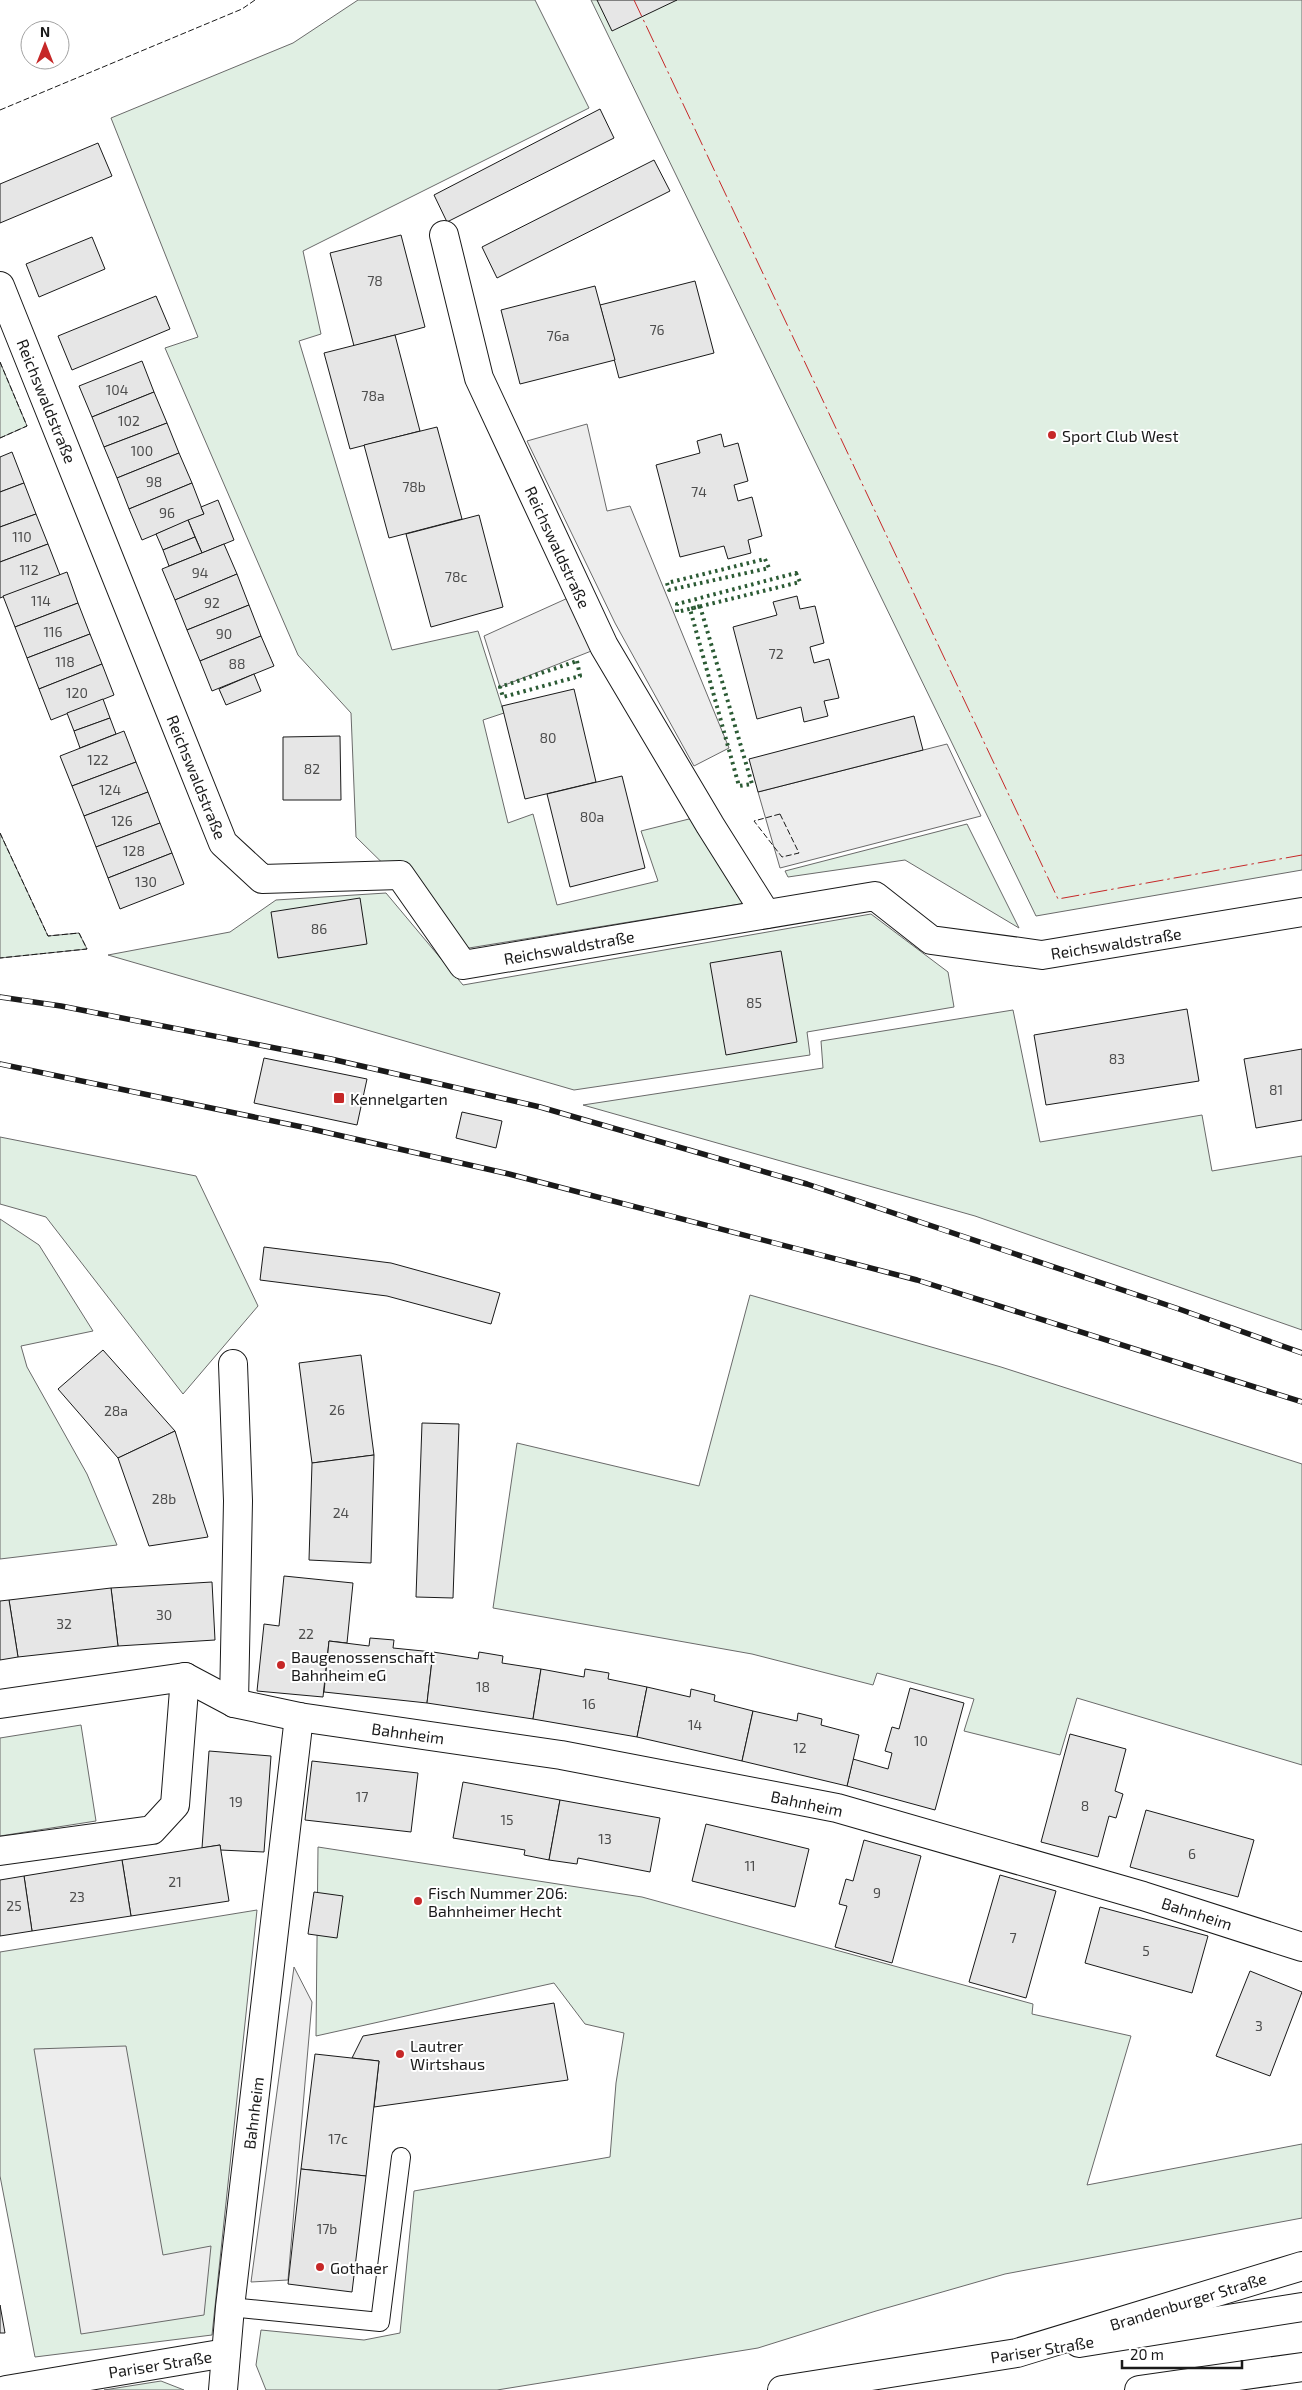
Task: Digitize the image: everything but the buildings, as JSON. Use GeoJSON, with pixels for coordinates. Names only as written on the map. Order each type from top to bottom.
{"type":"FeatureCollection","features":[{"type":"Feature","properties":{"kind":"street","name":"Reichswaldstraße"},"geometry":{"type":"LineString","coordinates":[[444,235],[479,378],[604,646],[710,825],[766,914]]}},
{"type":"Feature","properties":{"kind":"street","name":"Reichswaldstraße"},"geometry":{"type":"LineString","coordinates":[[0,286],[223,843],[262,879],[400,875],[463,965],[875,896],[931,940],[1042,955],[1302,912]]}},
{"type":"Feature","properties":{"kind":"street"},"geometry":{"type":"LineString","coordinates":[[233,1364],[238,1501],[234,1703]]}},
{"type":"Feature","properties":{"kind":"street"},"geometry":{"type":"LineString","coordinates":[[0,1704],[185,1677],[175,1805],[152,1830],[0,1852]]}},
{"type":"Feature","properties":{"kind":"street","name":"Bahnheim"},"geometry":{"type":"LineString","coordinates":[[185,1677],[234,1703],[299,1717],[562,1755],[837,1808],[1143,1896],[1302,1947]]}},
{"type":"Feature","properties":{"kind":"street","name":"Bahnheim"},"geometry":{"type":"LineString","coordinates":[[223,2390],[230,2307],[299,1717]]}},
{"type":"Feature","properties":{"kind":"street","name":"Brandenburger Straße"},"geometry":{"type":"LineString","coordinates":[[1017,2353],[1302,2266]]}},
{"type":"Feature","properties":{"kind":"street","name":"Pariser Straße"},"geometry":{"type":"LineString","coordinates":[[782,2390],[1302,2307]]}},
{"type":"Feature","properties":{"kind":"street","name":"Pariser Straße"},"geometry":{"type":"LineString","coordinates":[[6,2390],[226,2353]]}},
{"type":"Feature","properties":{"kind":"street"},"geometry":{"type":"LineString","coordinates":[[1139,2390],[1302,2367]]}},
{"type":"Feature","properties":{"kind":"lane"},"geometry":{"type":"LineString","coordinates":[[230,2307],[380,2322],[400,2157]]}},
{"type":"Feature","properties":{"kind":"green space"},"geometry":{"type":"Polygon","coordinates":[[[358,0],[535,0],[589,108],[303,251],[321,334],[299,341],[392,650],[478,631],[504,713],[483,720],[508,823],[533,814],[557,905],[658,881],[641,831],[697,817],[746,903],[469,948],[356,837],[351,713],[298,655],[165,348],[198,337],[111,118],[293,43],[358,0]]]}},
{"type":"Feature","properties":{"kind":"green space","name":"Sport Club West"},"geometry":{"type":"Polygon","coordinates":[[[591,0],[1302,0],[1302,870],[1036,916],[591,0]]]}},
{"type":"Feature","properties":{"kind":"green space"},"geometry":{"type":"Polygon","coordinates":[[[0,362],[27,426],[0,438],[0,362]]]}},
{"type":"Feature","properties":{"kind":"green space"},"geometry":{"type":"Polygon","coordinates":[[[967,824],[1019,928],[905,860],[788,877],[785,871],[967,824]]]}},
{"type":"Feature","properties":{"kind":"green space"},"geometry":{"type":"Polygon","coordinates":[[[0,833],[48,936],[79,933],[87,949],[0,958],[0,833]]]}},
{"type":"Feature","properties":{"kind":"green space"},"geometry":{"type":"Polygon","coordinates":[[[386,893],[463,985],[871,914],[948,972],[954,1007],[807,1032],[810,1055],[574,1090],[108,955],[230,932],[276,900],[386,893]]]}},
{"type":"Feature","properties":{"kind":"green space"},"geometry":{"type":"Polygon","coordinates":[[[1013,1010],[1040,1142],[1202,1115],[1212,1171],[1302,1156],[1302,1330],[975,1216],[583,1105],[823,1068],[821,1041],[1013,1010]]]}},
{"type":"Feature","properties":{"kind":"green space"},"geometry":{"type":"Polygon","coordinates":[[[0,1137],[196,1176],[258,1306],[183,1394],[46,1217],[0,1204],[0,1137]]]}},
{"type":"Feature","properties":{"kind":"green space"},"geometry":{"type":"Polygon","coordinates":[[[0,1219],[39,1245],[93,1331],[21,1346],[27,1367],[87,1474],[117,1545],[0,1559],[0,1219]]]}},
{"type":"Feature","properties":{"kind":"green space"},"geometry":{"type":"Polygon","coordinates":[[[750,1295],[1001,1367],[1302,1464],[1302,1765],[1077,1698],[1060,1755],[964,1731],[974,1699],[877,1673],[873,1685],[752,1654],[493,1608],[517,1443],[699,1486],[750,1295]]]}},
{"type":"Feature","properties":{"kind":"green space"},"geometry":{"type":"Polygon","coordinates":[[[81,1725],[96,1821],[0,1836],[0,1738],[81,1725]]]}},
{"type":"Feature","properties":{"kind":"green space"},"geometry":{"type":"Polygon","coordinates":[[[318,1847],[642,1897],[1033,2004],[1032,2014],[1131,2036],[1087,2185],[1302,2144],[1302,2218],[1005,2274],[876,2311],[758,2348],[497,2390],[266,2390],[256,2365],[261,2330],[364,2340],[400,2333],[414,2191],[610,2157],[616,2083],[624,2033],[585,2024],[554,1983],[316,2036],[318,1847]]]}},
{"type":"Feature","properties":{"kind":"green space"},"geometry":{"type":"Polygon","coordinates":[[[257,1910],[212,2335],[35,2357],[0,2176],[0,1952],[257,1910]]]}},
{"type":"Feature","properties":{"kind":"green space"},"geometry":{"type":"Polygon","coordinates":[[[161,2381],[184,2390],[104,2390],[161,2381]]]}},
{"type":"Feature","properties":{"kind":"shaded area"},"geometry":{"type":"Polygon","coordinates":[[[587,424],[607,511],[630,506],[729,748],[694,766],[615,623],[527,441],[587,424]]]}},
{"type":"Feature","properties":{"kind":"shaded area"},"geometry":{"type":"Polygon","coordinates":[[[579,593],[604,646],[500,687],[484,636],[579,593]]]}},
{"type":"Feature","properties":{"kind":"shaded area"},"geometry":{"type":"Polygon","coordinates":[[[947,744],[981,816],[780,868],[758,792],[947,744]]]}},
{"type":"Feature","properties":{"kind":"shaded area"},"geometry":{"type":"Polygon","coordinates":[[[294,1967],[312,2002],[288,2280],[251,2282],[294,1967]]]}},
{"type":"Feature","properties":{"kind":"shaded area"},"geometry":{"type":"Polygon","coordinates":[[[126,2046],[163,2255],[211,2246],[204,2315],[81,2334],[34,2049],[126,2046]]]}},
{"type":"Feature","properties":{"kind":"railway"},"geometry":{"type":"LineString","coordinates":[[0,997],[61,1006],[331,1059],[540,1107],[807,1184],[1179,1309],[1302,1353]]}},
{"type":"Feature","properties":{"kind":"railway"},"geometry":{"type":"LineString","coordinates":[[0,1064],[307,1128],[509,1174],[917,1280],[1302,1402]]}},
{"type":"Feature","properties":{"kind":"hedge"},"geometry":{"type":"LineString","coordinates":[[765,559],[769,568],[669,590],[667,583],[765,559]]}},
{"type":"Feature","properties":{"kind":"hedge"},"geometry":{"type":"LineString","coordinates":[[796,573],[800,582],[677,612],[677,604],[796,573]]}},
{"type":"Feature","properties":{"kind":"hedge"},"geometry":{"type":"LineString","coordinates":[[700,606],[752,784],[739,786],[690,609],[700,606]]}},
{"type":"Feature","properties":{"kind":"hedge"},"geometry":{"type":"LineString","coordinates":[[577,661],[580,676],[503,697],[500,687],[577,661]]}},
{"type":"Feature","properties":{"kind":"fence"},"geometry":{"type":"LineString","coordinates":[[0,110],[242,9],[255,0]]}},
{"type":"Feature","properties":{"kind":"fence"},"geometry":{"type":"LineString","coordinates":[[0,362],[27,426],[0,438]]}},
{"type":"Feature","properties":{"kind":"fence"},"geometry":{"type":"LineString","coordinates":[[780,814],[799,853],[782,857],[754,821],[780,814]]}},
{"type":"Feature","properties":{"kind":"fence"},"geometry":{"type":"LineString","coordinates":[[0,833],[48,936],[79,933],[87,949],[0,958]]}},
{"type":"Feature","properties":{"kind":"power"},"geometry":{"type":"LineString","coordinates":[[634,0],[1058,899],[1302,855]]}},
{"type":"Feature","properties":{"kind":"place","name":"Sport Club West"},"geometry":{"type":"Point","coordinates":[1052,435]}},
{"type":"Feature","properties":{"kind":"place","name":"Kennelgarten"},"geometry":{"type":"Point","coordinates":[339,1098]}},
{"type":"Feature","properties":{"kind":"place","name":"Baugenossenschaft Bahnheim eG"},"geometry":{"type":"Point","coordinates":[281,1665]}},
{"type":"Feature","properties":{"kind":"place","name":"Fisch Nummer 206: Bahnheimer Hecht"},"geometry":{"type":"Point","coordinates":[418,1901]}},
{"type":"Feature","properties":{"kind":"place","name":"Lautrer Wirtshaus"},"geometry":{"type":"Point","coordinates":[400,2054]}},
{"type":"Feature","properties":{"kind":"place","name":"Gothaer"},"geometry":{"type":"Point","coordinates":[320,2267]}}]}
